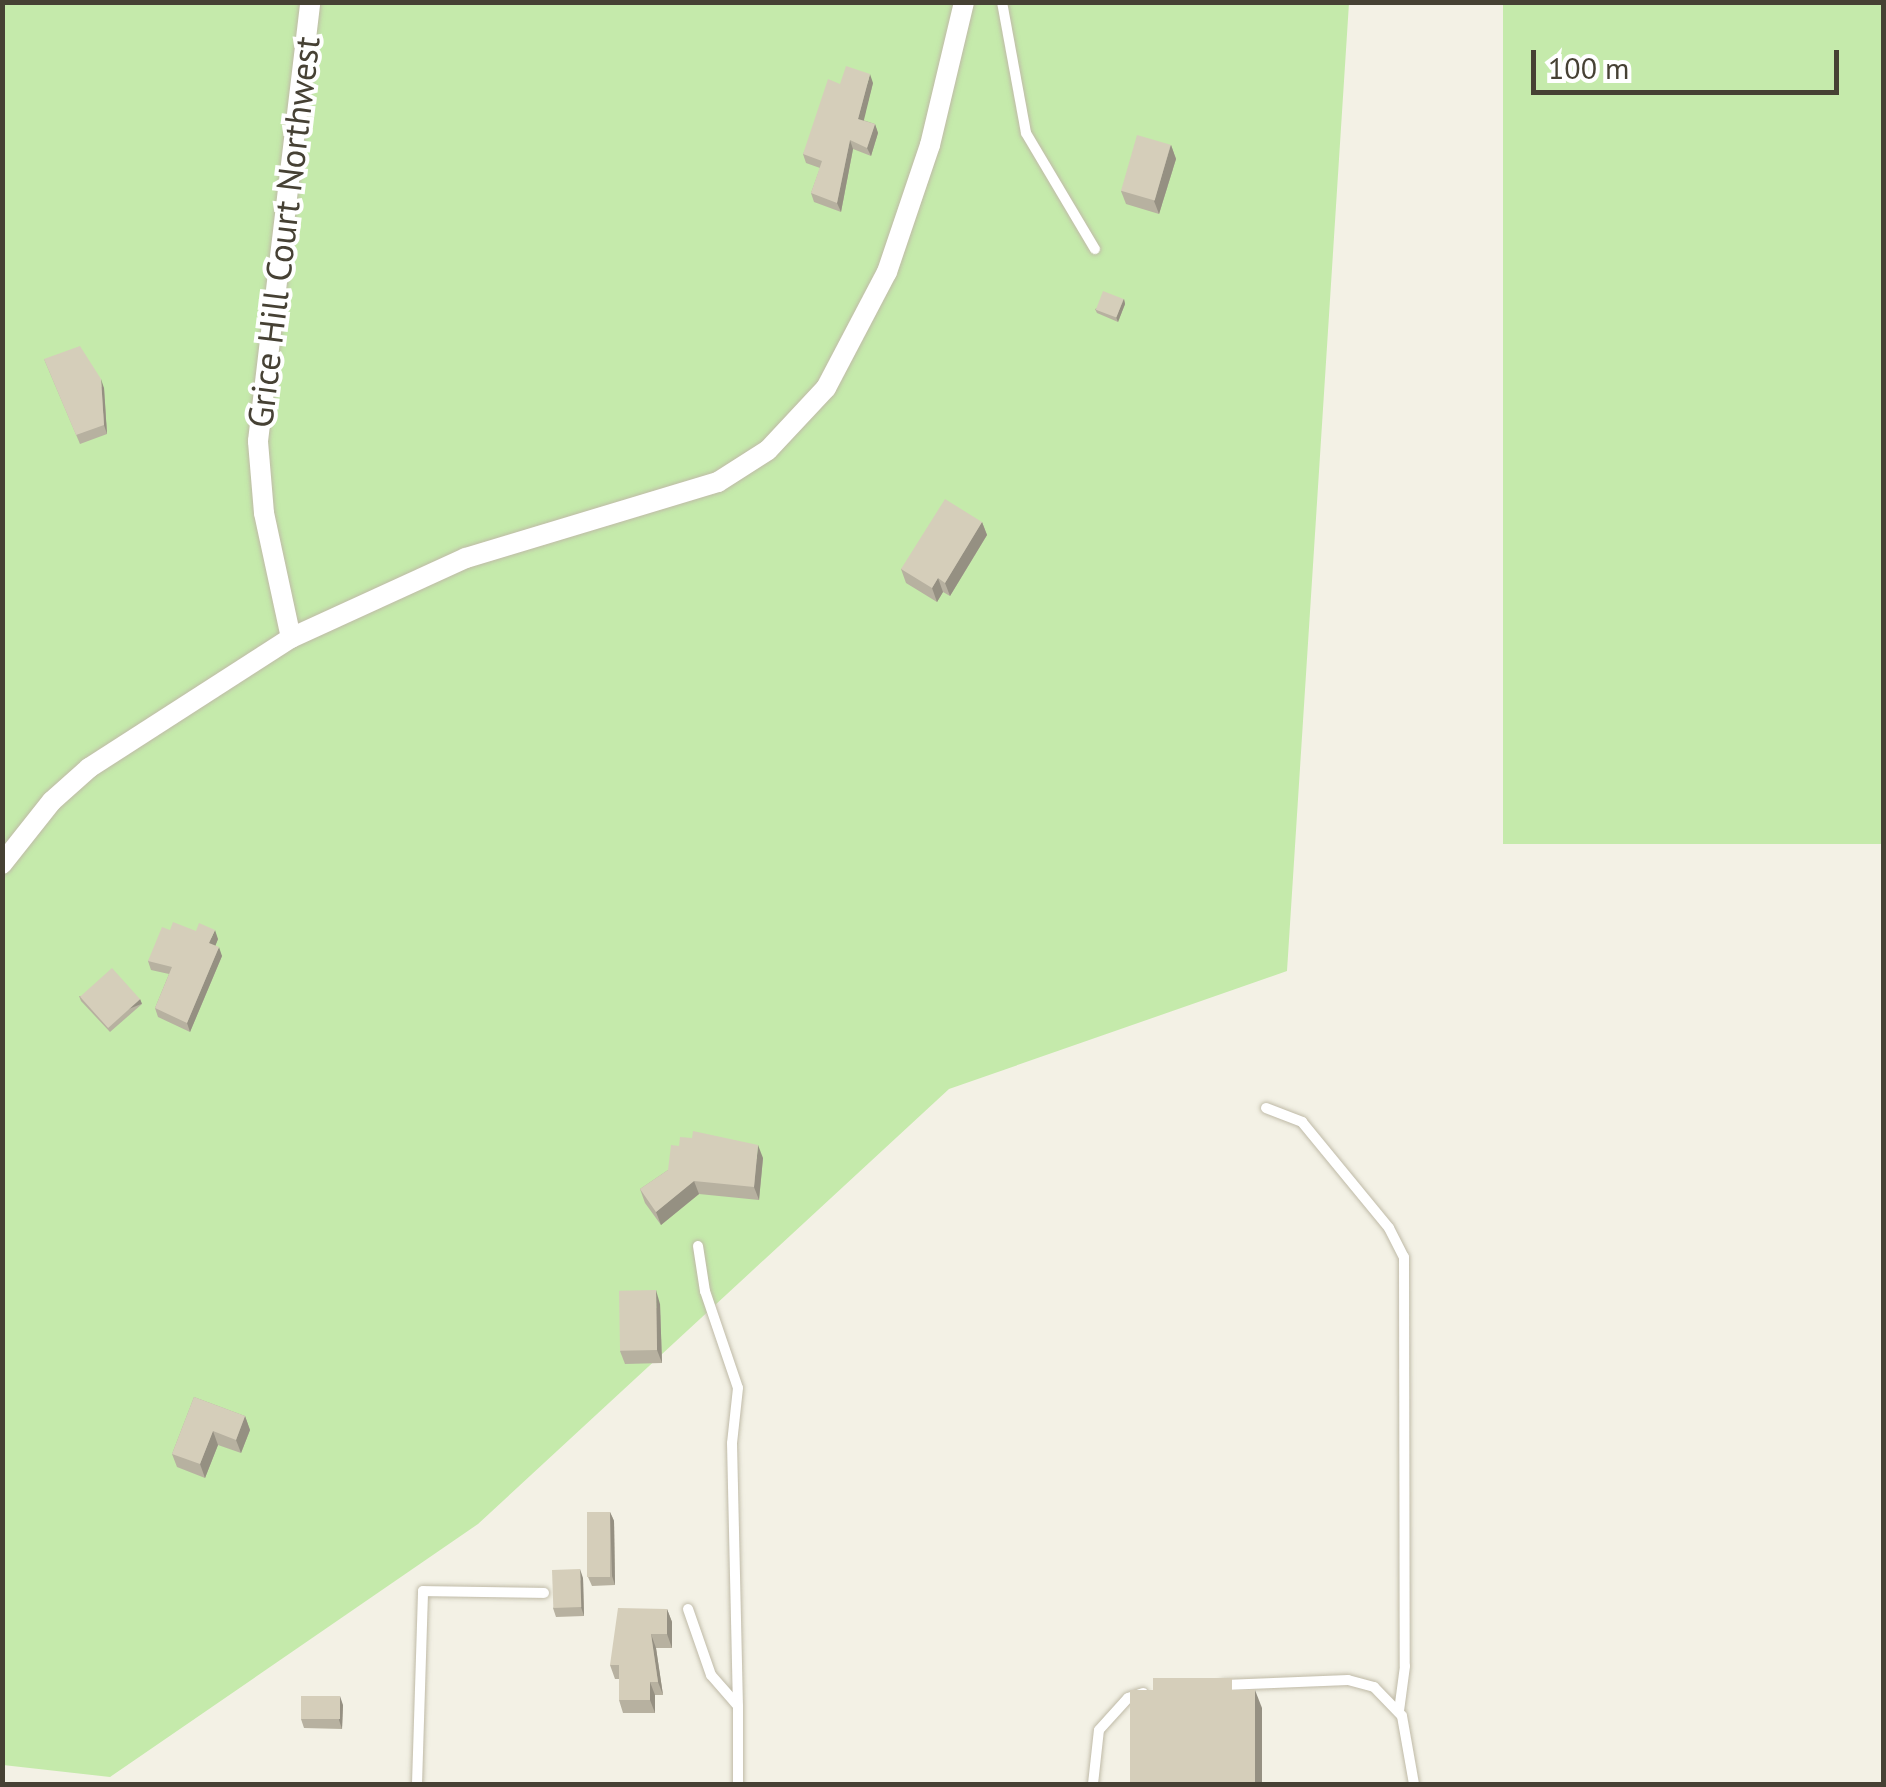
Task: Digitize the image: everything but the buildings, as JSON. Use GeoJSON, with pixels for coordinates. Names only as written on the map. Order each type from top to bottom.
{"type":"FeatureCollection","features":[{"type":"Feature","properties":{"kind":"street","name":"Grice Hill Court Northwest"},"geometry":{"type":"LineString","coordinates":[[291,638],[264,513],[258,441],[310,2]]}},
{"type":"Feature","properties":{"kind":"street"},"geometry":{"type":"LineString","coordinates":[[2,864],[52,801],[89,768],[291,638],[466,558],[718,482],[788,432],[830,382],[887,272],[930,145],[964,2]]}},
{"type":"Feature","properties":{"kind":"lane"},"geometry":{"type":"LineString","coordinates":[[1002,2],[1026,133],[1095,250]]}},
{"type":"Feature","properties":{"kind":"lane"},"geometry":{"type":"LineString","coordinates":[[1266,1108],[1302,1122],[1389,1228],[1404,1257],[1406,1666],[1399,1712]]}},
{"type":"Feature","properties":{"kind":"lane"},"geometry":{"type":"LineString","coordinates":[[698,1246],[706,1291],[738,1388],[732,1462],[738,1784]]}},
{"type":"Feature","properties":{"kind":"lane"},"geometry":{"type":"LineString","coordinates":[[416,1784],[422,1591],[544,1592]]}},
{"type":"Feature","properties":{"kind":"lane"},"geometry":{"type":"LineString","coordinates":[[688,1609],[712,1675],[738,1706]]}},
{"type":"Feature","properties":{"kind":"lane"},"geometry":{"type":"LineString","coordinates":[[1206,1685],[1348,1680],[1374,1687],[1399,1712],[1411,1737],[1414,1784]]}},
{"type":"Feature","properties":{"kind":"lane"},"geometry":{"type":"LineString","coordinates":[[1092,1784],[1099,1730],[1128,1698],[1161,1687]]}},
{"type":"Feature","properties":{"kind":"green space"},"geometry":{"type":"Polygon","coordinates":[[[3,3],[1349,3],[1287,971],[949,1089],[478,1524],[110,1777],[3,1765],[3,3]]]}},
{"type":"Feature","properties":{"kind":"green space"},"geometry":{"type":"Polygon","coordinates":[[[1503,3],[1883,3],[1883,844],[1503,844],[1503,3]]]}}]}
